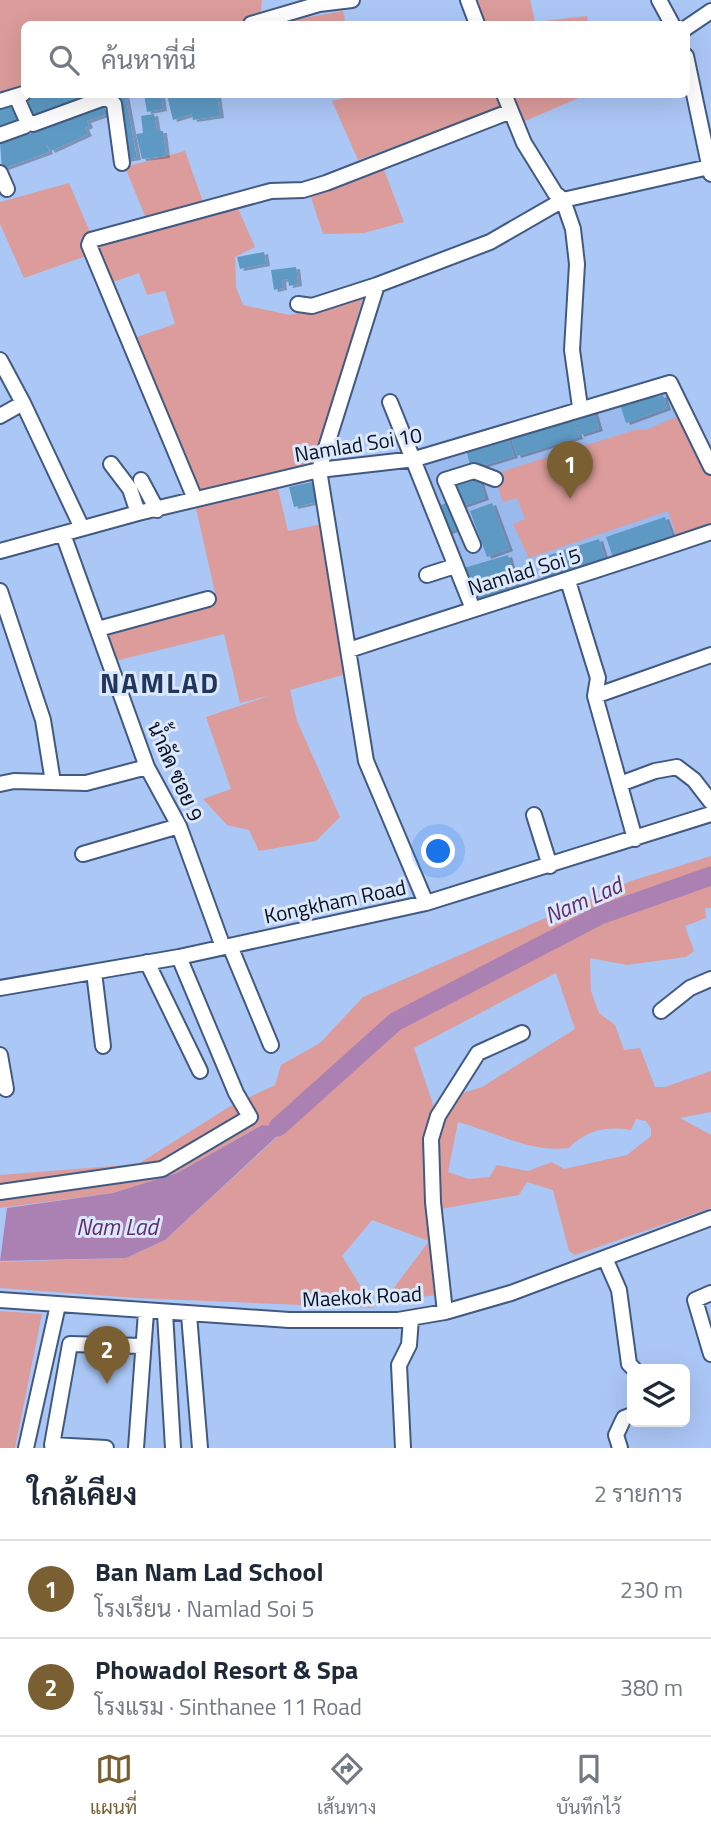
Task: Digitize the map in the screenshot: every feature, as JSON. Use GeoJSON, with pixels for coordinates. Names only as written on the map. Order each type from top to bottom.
{"type":"FeatureCollection","features":[{"type":"Feature","properties":{"kind":"street"},"geometry":{"type":"LineString","coordinates":[[261,21],[319,4],[352,0]]}},
{"type":"Feature","properties":{"kind":"street"},"geometry":{"type":"LineString","coordinates":[[468,0],[476,21]]}},
{"type":"Feature","properties":{"kind":"street"},"geometry":{"type":"LineString","coordinates":[[659,0],[670,21]]}},
{"type":"Feature","properties":{"kind":"street"},"geometry":{"type":"LineString","coordinates":[[690,26],[711,11]]}},
{"type":"Feature","properties":{"kind":"street"},"geometry":{"type":"LineString","coordinates":[[298,304],[312,306],[377,285],[490,242],[563,200],[710,170],[690,71]]}},
{"type":"Feature","properties":{"kind":"street"},"geometry":{"type":"LineString","coordinates":[[0,101],[20,95],[27,121],[25,126],[0,135]]}},
{"type":"Feature","properties":{"kind":"street"},"geometry":{"type":"LineString","coordinates":[[27,121],[40,123],[104,98]]}},
{"type":"Feature","properties":{"kind":"street"},"geometry":{"type":"LineString","coordinates":[[108,98],[114,104],[122,163]]}},
{"type":"Feature","properties":{"kind":"street"},"geometry":{"type":"LineString","coordinates":[[505,98],[542,173],[563,200],[573,229],[577,264],[572,350],[580,407]]}},
{"type":"Feature","properties":{"kind":"street"},"geometry":{"type":"LineString","coordinates":[[195,499],[105,286],[89,245],[91,240],[271,191],[303,190],[317,186],[510,111]]}},
{"type":"Feature","properties":{"kind":"street"},"geometry":{"type":"LineString","coordinates":[[0,173],[7,189]]}},
{"type":"Feature","properties":{"kind":"street"},"geometry":{"type":"LineString","coordinates":[[377,285],[319,470],[366,761],[426,903]]}},
{"type":"Feature","properties":{"kind":"street"},"geometry":{"type":"LineString","coordinates":[[0,360],[82,528]]}},
{"type":"Feature","properties":{"kind":"street","name":"Namlad Soi 10"},"geometry":{"type":"LineString","coordinates":[[0,551],[138,513],[319,470],[415,459],[580,407],[670,383],[711,466]]}},
{"type":"Feature","properties":{"kind":"street"},"geometry":{"type":"LineString","coordinates":[[390,402],[473,609]]}},
{"type":"Feature","properties":{"kind":"street"},"geometry":{"type":"LineString","coordinates":[[0,416],[23,403]]}},
{"type":"Feature","properties":{"kind":"street"},"geometry":{"type":"LineString","coordinates":[[111,464],[130,489],[138,513]]}},
{"type":"Feature","properties":{"kind":"street"},"geometry":{"type":"LineString","coordinates":[[473,545],[445,480],[474,471],[495,479]]}},
{"type":"Feature","properties":{"kind":"street"},"geometry":{"type":"LineString","coordinates":[[141,480],[157,510]]}},
{"type":"Feature","properties":{"kind":"street","name":"Namlad Soi 5"},"geometry":{"type":"LineString","coordinates":[[349,650],[568,581],[711,532]]}},
{"type":"Feature","properties":{"kind":"street","name":"น้ำลัด ซอย 9"},"geometry":{"type":"LineString","coordinates":[[63,534],[147,767],[179,826],[227,946],[271,1045]]}},
{"type":"Feature","properties":{"kind":"street"},"geometry":{"type":"LineString","coordinates":[[427,575],[455,566]]}},
{"type":"Feature","properties":{"kind":"street"},"geometry":{"type":"LineString","coordinates":[[568,581],[598,678],[595,696],[635,839]]}},
{"type":"Feature","properties":{"kind":"street"},"geometry":{"type":"LineString","coordinates":[[0,592],[43,720],[53,782]]}},
{"type":"Feature","properties":{"kind":"street"},"geometry":{"type":"LineString","coordinates":[[98,629],[208,599]]}},
{"type":"Feature","properties":{"kind":"street"},"geometry":{"type":"LineString","coordinates":[[595,696],[711,655]]}},
{"type":"Feature","properties":{"kind":"street"},"geometry":{"type":"LineString","coordinates":[[0,785],[14,781],[86,783],[147,767]]}},
{"type":"Feature","properties":{"kind":"street"},"geometry":{"type":"LineString","coordinates":[[620,784],[655,771],[677,767],[694,780],[711,802]]}},
{"type":"Feature","properties":{"kind":"street","name":"Kongkham Road"},"geometry":{"type":"LineString","coordinates":[[0,988],[179,957],[426,903],[711,814]]}},
{"type":"Feature","properties":{"kind":"street"},"geometry":{"type":"LineString","coordinates":[[534,815],[550,866]]}},
{"type":"Feature","properties":{"kind":"street"},"geometry":{"type":"LineString","coordinates":[[83,854],[179,826]]}},
{"type":"Feature","properties":{"kind":"street"},"geometry":{"type":"LineString","coordinates":[[0,1192],[162,1169],[250,1117],[236,1093],[179,957]]}},
{"type":"Feature","properties":{"kind":"street"},"geometry":{"type":"LineString","coordinates":[[147,961],[201,1071]]}},
{"type":"Feature","properties":{"kind":"street"},"geometry":{"type":"LineString","coordinates":[[94,972],[103,1046]]}},
{"type":"Feature","properties":{"kind":"street"},"geometry":{"type":"LineString","coordinates":[[661,1011],[691,988],[711,979]]}},
{"type":"Feature","properties":{"kind":"street"},"geometry":{"type":"LineString","coordinates":[[445,1312],[433,1202],[431,1139],[438,1116],[478,1054],[522,1032]]}},
{"type":"Feature","properties":{"kind":"street"},"geometry":{"type":"LineString","coordinates":[[0,1055],[6,1089]]}},
{"type":"Feature","properties":{"kind":"street","name":"Maekok Road"},"geometry":{"type":"LineString","coordinates":[[0,1300],[289,1320],[411,1318],[445,1312],[511,1293],[711,1218]]}},
{"type":"Feature","properties":{"kind":"street"},"geometry":{"type":"LineString","coordinates":[[605,1258],[619,1290],[629,1364]]}},
{"type":"Feature","properties":{"kind":"street"},"geometry":{"type":"LineString","coordinates":[[711,1293],[695,1300],[711,1354]]}},
{"type":"Feature","properties":{"kind":"street"},"geometry":{"type":"LineString","coordinates":[[26,1448],[58,1305]]}},
{"type":"Feature","properties":{"kind":"street"},"geometry":{"type":"LineString","coordinates":[[136,1448],[146,1312]]}},
{"type":"Feature","properties":{"kind":"street"},"geometry":{"type":"LineString","coordinates":[[165,1313],[173,1448]]}},
{"type":"Feature","properties":{"kind":"street"},"geometry":{"type":"LineString","coordinates":[[189,1315],[200,1448]]}},
{"type":"Feature","properties":{"kind":"street"},"geometry":{"type":"LineString","coordinates":[[403,1448],[398,1364],[409,1345],[411,1318]]}},
{"type":"Feature","properties":{"kind":"street"},"geometry":{"type":"LineString","coordinates":[[106,1448],[52,1445],[70,1344],[142,1346]]}},
{"type":"Feature","properties":{"kind":"street"},"geometry":{"type":"LineString","coordinates":[[620,1448],[616,1435],[627,1417]]}},
{"type":"Feature","properties":{"kind":"shaded area"},"geometry":{"type":"Polygon","coordinates":[[[0,0],[262,0],[260,21],[21,21],[21,98],[36,98],[0,110],[0,0]]]}},
{"type":"Feature","properties":{"kind":"shaded area"},"geometry":{"type":"Polygon","coordinates":[[[468,0],[530,0],[535,21],[478,21],[468,0]]]}},
{"type":"Feature","properties":{"kind":"shaded area"},"geometry":{"type":"Polygon","coordinates":[[[343,11],[345,21],[287,21],[343,11]]]}},
{"type":"Feature","properties":{"kind":"shaded area"},"geometry":{"type":"Polygon","coordinates":[[[587,16],[588,21],[544,21],[587,16]]]}},
{"type":"Feature","properties":{"kind":"shaded area"},"geometry":{"type":"Polygon","coordinates":[[[343,98],[500,98],[503,106],[358,160],[332,101],[343,98]]]}},
{"type":"Feature","properties":{"kind":"shaded area"},"geometry":{"type":"Polygon","coordinates":[[[509,98],[579,98],[520,123],[509,98]]]}},
{"type":"Feature","properties":{"kind":"shaded area"},"geometry":{"type":"Polygon","coordinates":[[[185,151],[203,202],[145,216],[125,167],[185,151]]]}},
{"type":"Feature","properties":{"kind":"shaded area"},"geometry":{"type":"Polygon","coordinates":[[[381,162],[404,222],[364,233],[323,234],[308,188],[381,162]]]}},
{"type":"Feature","properties":{"kind":"shaded area"},"geometry":{"type":"Polygon","coordinates":[[[69,183],[90,232],[86,256],[24,278],[0,224],[0,202],[69,183]]]}},
{"type":"Feature","properties":{"kind":"shaded area"},"geometry":{"type":"Polygon","coordinates":[[[236,204],[255,247],[235,257],[236,287],[243,305],[290,315],[364,292],[317,465],[198,493],[131,339],[175,324],[165,291],[147,295],[139,273],[107,284],[92,244],[236,204]]]}},
{"type":"Feature","properties":{"kind":"shaded area"},"geometry":{"type":"Polygon","coordinates":[[[670,383],[711,532],[473,609],[415,459],[670,383]]]}},
{"type":"Feature","properties":{"kind":"shaded area"},"geometry":{"type":"Polygon","coordinates":[[[685,413],[711,467],[711,532],[679,543],[668,511],[529,558],[513,524],[525,519],[517,498],[503,502],[495,479],[506,470],[635,430],[646,430],[685,413]]]}},
{"type":"Feature","properties":{"kind":"shaded area"},"geometry":{"type":"Polygon","coordinates":[[[277,485],[288,531],[322,524],[346,674],[290,690],[297,721],[340,817],[316,841],[259,851],[249,830],[227,825],[203,799],[231,789],[206,717],[269,696],[240,703],[224,634],[115,661],[102,628],[216,597],[195,504],[277,485]]]}},
{"type":"Feature","properties":{"kind":"shaded area"},"geometry":{"type":"Polygon","coordinates":[[[711,856],[711,908],[705,908],[706,918],[685,926],[694,951],[686,957],[627,965],[590,958],[591,991],[599,1013],[615,1025],[624,1050],[640,1048],[655,1087],[665,1087],[711,1071],[711,1112],[680,1118],[711,1135],[711,1208],[575,1255],[569,1251],[553,1190],[527,1182],[519,1195],[435,1210],[437,1295],[384,1301],[429,1241],[372,1220],[342,1256],[374,1308],[136,1298],[0,1288],[0,1262],[126,1258],[165,1240],[286,1129],[262,1125],[177,1173],[113,1193],[0,1208],[0,1175],[138,1164],[229,1107],[275,1085],[281,1065],[320,1043],[363,997],[631,881],[711,856]],[[556,973],[414,1048],[437,1116],[448,1098],[482,1087],[575,1029],[556,973]],[[636,1119],[631,1130],[597,1131],[582,1137],[569,1148],[555,1149],[527,1145],[458,1122],[448,1172],[469,1179],[489,1177],[497,1165],[528,1171],[552,1162],[564,1169],[627,1155],[651,1136],[651,1128],[646,1121],[636,1119]]]}},
{"type":"Feature","properties":{"kind":"shaded area"},"geometry":{"type":"Polygon","coordinates":[[[0,1311],[42,1314],[15,1448],[0,1448],[0,1311]]]}},
{"type":"Feature","properties":{"kind":"water","name":"Nam Lad"},"geometry":{"type":"Polygon","coordinates":[[[262,1125],[286,1128],[165,1240],[126,1258],[0,1261],[7,1208],[113,1193],[177,1173],[262,1125]]]}},
{"type":"Feature","properties":{"kind":"building"},"geometry":{"type":"Polygon","coordinates":[[[79,98],[75,102],[59,105],[61,108],[29,117],[22,100],[79,98]]]}},
{"type":"Feature","properties":{"kind":"building"},"geometry":{"type":"Polygon","coordinates":[[[126,98],[137,158],[124,160],[115,99],[126,98]]]}},
{"type":"Feature","properties":{"kind":"building"},"geometry":{"type":"Polygon","coordinates":[[[145,98],[162,98],[163,109],[147,112],[145,98]]]}},
{"type":"Feature","properties":{"kind":"building"},"geometry":{"type":"Polygon","coordinates":[[[168,98],[218,98],[220,116],[193,120],[192,114],[173,120],[168,98]]]}},
{"type":"Feature","properties":{"kind":"building"},"geometry":{"type":"Polygon","coordinates":[[[14,103],[20,119],[16,120],[17,124],[6,128],[4,124],[0,126],[0,107],[14,103]]]}},
{"type":"Feature","properties":{"kind":"building"},"geometry":{"type":"Polygon","coordinates":[[[104,106],[107,114],[87,121],[89,126],[85,128],[88,134],[51,151],[46,143],[49,152],[2,169],[0,143],[9,140],[8,136],[16,133],[18,137],[25,131],[29,134],[104,106]]]}},
{"type":"Feature","properties":{"kind":"building"},"geometry":{"type":"Polygon","coordinates":[[[154,114],[157,131],[163,131],[166,156],[142,159],[136,134],[143,133],[141,116],[154,114]]]}},
{"type":"Feature","properties":{"kind":"building"},"geometry":{"type":"Polygon","coordinates":[[[264,252],[266,264],[240,269],[237,257],[264,252]]]}},
{"type":"Feature","properties":{"kind":"building"},"geometry":{"type":"Polygon","coordinates":[[[296,267],[298,284],[289,286],[288,279],[282,280],[283,288],[274,290],[271,270],[296,267]]]}},
{"type":"Feature","properties":{"kind":"building"},"geometry":{"type":"Polygon","coordinates":[[[654,394],[655,398],[663,395],[667,408],[626,423],[620,404],[654,394]]]}},
{"type":"Feature","properties":{"kind":"building"},"geometry":{"type":"Polygon","coordinates":[[[593,409],[599,429],[580,435],[574,415],[593,409]]]}},
{"type":"Feature","properties":{"kind":"building"},"geometry":{"type":"Polygon","coordinates":[[[572,415],[579,437],[517,456],[510,434],[572,415]]]}},
{"type":"Feature","properties":{"kind":"building"},"geometry":{"type":"Polygon","coordinates":[[[508,437],[514,456],[471,469],[466,449],[508,437]]]}},
{"type":"Feature","properties":{"kind":"building"},"geometry":{"type":"Polygon","coordinates":[[[478,475],[485,498],[459,507],[451,484],[478,475]]]}},
{"type":"Feature","properties":{"kind":"building"},"geometry":{"type":"Polygon","coordinates":[[[312,482],[317,502],[294,507],[289,487],[312,482]]]}},
{"type":"Feature","properties":{"kind":"building"},"geometry":{"type":"Polygon","coordinates":[[[449,502],[459,528],[446,533],[436,507],[449,502]]]}},
{"type":"Feature","properties":{"kind":"building"},"geometry":{"type":"Polygon","coordinates":[[[492,503],[509,549],[487,557],[470,511],[492,503]]]}},
{"type":"Feature","properties":{"kind":"building"},"geometry":{"type":"Polygon","coordinates":[[[665,517],[672,536],[613,557],[606,537],[665,517]]]}},
{"type":"Feature","properties":{"kind":"building"},"geometry":{"type":"Polygon","coordinates":[[[599,539],[605,559],[543,578],[537,559],[599,539]]]}},
{"type":"Feature","properties":{"kind":"building"},"geometry":{"type":"Polygon","coordinates":[[[508,555],[518,589],[474,602],[464,568],[508,555]]]}},
{"type":"Feature","properties":{"kind":"waterway","name":"Nam Lad"},"geometry":{"type":"LineString","coordinates":[[278,1127],[395,1022],[600,915],[711,876]]}},
{"type":"Feature","properties":{"kind":"place","name":"Ban Nam Lad School"},"geometry":{"type":"Point","coordinates":[570,499]}},
{"type":"Feature","properties":{"kind":"place","name":"Phowadol Resort & Spa"},"geometry":{"type":"Point","coordinates":[107,1384]}},
{"type":"Feature","properties":{"kind":"district","name":"NAMLAD"},"geometry":{"type":"Point","coordinates":[160,682]}}]}
